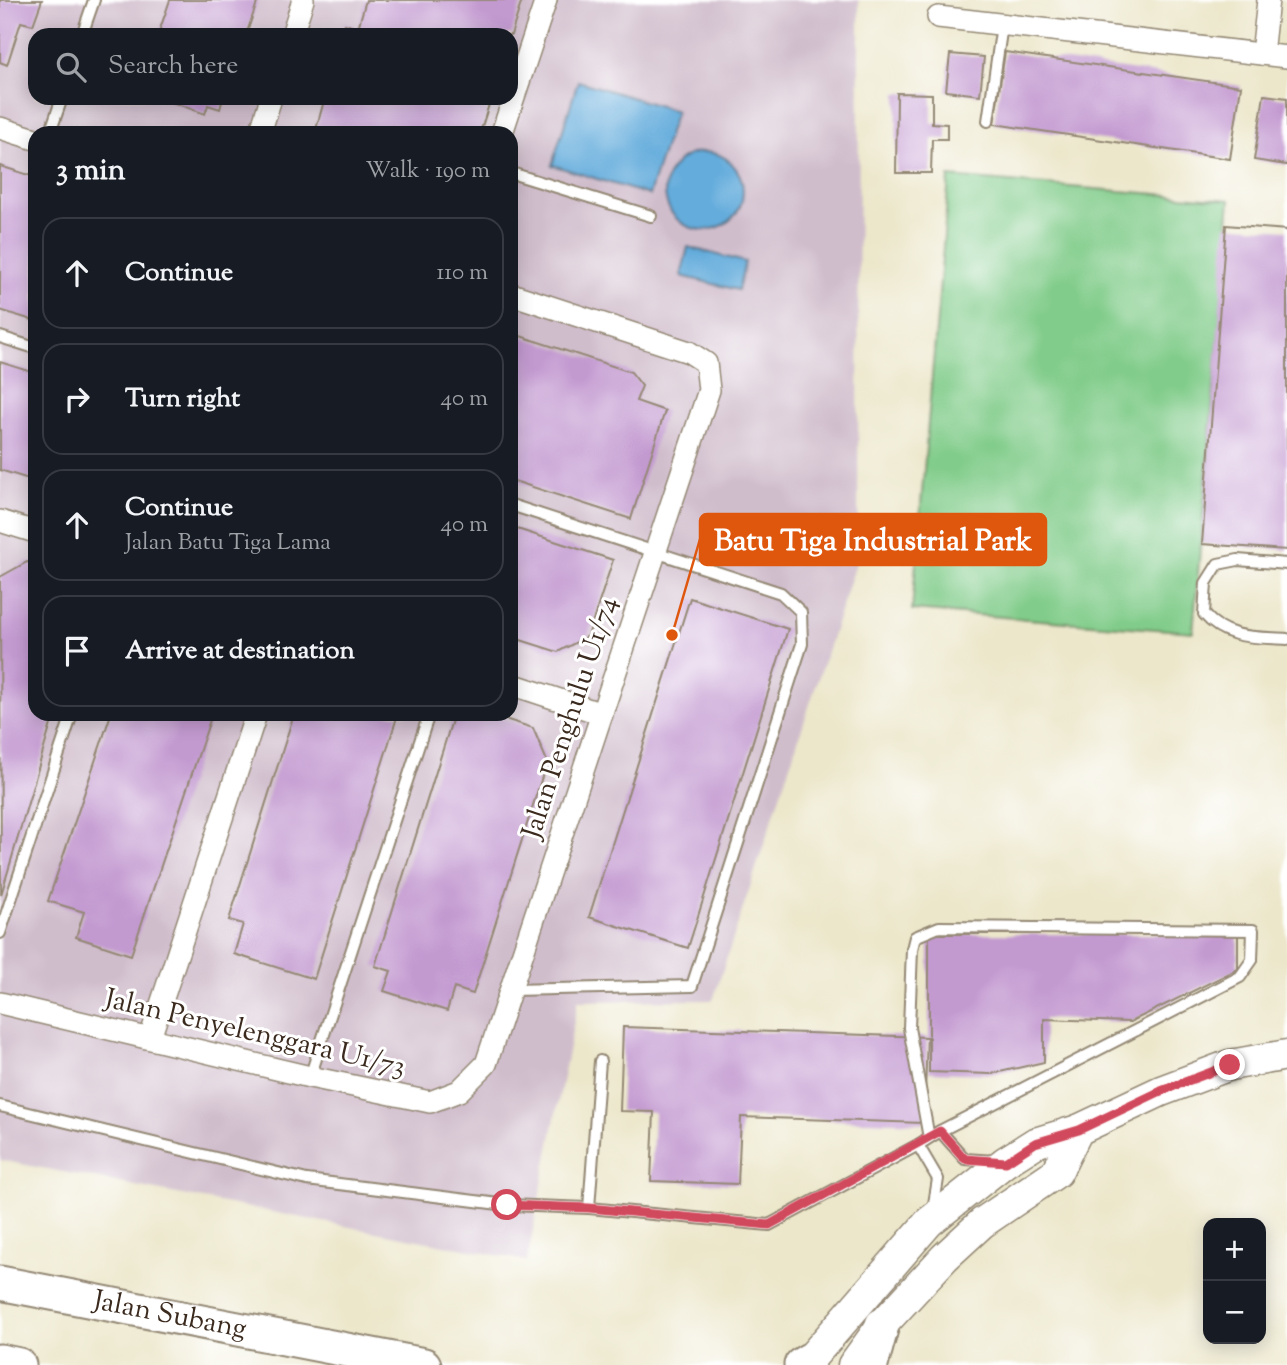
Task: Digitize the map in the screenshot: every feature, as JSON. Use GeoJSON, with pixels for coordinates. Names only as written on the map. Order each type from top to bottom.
{"type":"FeatureCollection","features":[{"type":"Feature","properties":{"kind":"main road","name":"Jalan Subang"},"geometry":{"type":"LineString","coordinates":[[0,1283],[424,1365]]}},
{"type":"Feature","properties":{"kind":"main road"},"geometry":{"type":"LineString","coordinates":[[871,1365],[883,1325]]}},
{"type":"Feature","properties":{"kind":"main road"},"geometry":{"type":"LineString","coordinates":[[0,1361],[19,1365]]}},
{"type":"Feature","properties":{"kind":"street"},"geometry":{"type":"LineString","coordinates":[[294,28],[303,0]]}},
{"type":"Feature","properties":{"kind":"street"},"geometry":{"type":"LineString","coordinates":[[518,85],[546,0]]}},
{"type":"Feature","properties":{"kind":"street"},"geometry":{"type":"LineString","coordinates":[[1262,54],[1268,0]]}},
{"type":"Feature","properties":{"kind":"street"},"geometry":{"type":"LineString","coordinates":[[938,17],[1287,57]]}},
{"type":"Feature","properties":{"kind":"street"},"geometry":{"type":"LineString","coordinates":[[262,126],[269,105]]}},
{"type":"Feature","properties":{"kind":"street"},"geometry":{"type":"LineString","coordinates":[[504,126],[511,105]]}},
{"type":"Feature","properties":{"kind":"street"},"geometry":{"type":"LineString","coordinates":[[0,128],[28,137]]}},
{"type":"Feature","properties":{"kind":"street","name":"Jalan Penghulu U1/74"},"geometry":{"type":"LineString","coordinates":[[486,1064],[709,390],[706,363],[689,352],[518,296]]}},
{"type":"Feature","properties":{"kind":"street"},"geometry":{"type":"LineString","coordinates":[[0,521],[28,530]]}},
{"type":"Feature","properties":{"kind":"street"},"geometry":{"type":"LineString","coordinates":[[518,686],[602,713]]}},
{"type":"Feature","properties":{"kind":"street"},"geometry":{"type":"LineString","coordinates":[[150,1038],[254,721]]}},
{"type":"Feature","properties":{"kind":"street","name":"Jalan Penyelenggara U1/73"},"geometry":{"type":"LineString","coordinates":[[0,1003],[310,1077],[430,1102],[459,1091],[486,1064]]}},
{"type":"Feature","properties":{"kind":"street"},"geometry":{"type":"LineString","coordinates":[[805,1363],[929,1222],[1035,1143],[1079,1130],[1161,1091],[1230,1065],[1287,1055]]}},
{"type":"Feature","properties":{"kind":"street"},"geometry":{"type":"LineString","coordinates":[[853,1365],[883,1325],[945,1257],[982,1223],[1057,1171],[1079,1130]]}},
{"type":"Feature","properties":{"kind":"lane"},"geometry":{"type":"LineString","coordinates":[[84,28],[94,0]]}},
{"type":"Feature","properties":{"kind":"lane"},"geometry":{"type":"LineString","coordinates":[[988,121],[1002,24]]}},
{"type":"Feature","properties":{"kind":"lane"},"geometry":{"type":"LineString","coordinates":[[52,126],[60,105]]}},
{"type":"Feature","properties":{"kind":"lane"},"geometry":{"type":"LineString","coordinates":[[518,175],[651,216]]}},
{"type":"Feature","properties":{"kind":"lane"},"geometry":{"type":"LineString","coordinates":[[0,337],[28,346]]}},
{"type":"Feature","properties":{"kind":"lane"},"geometry":{"type":"LineString","coordinates":[[511,990],[692,986],[802,644],[801,612],[781,593],[518,507]]}},
{"type":"Feature","properties":{"kind":"lane"},"geometry":{"type":"LineString","coordinates":[[1287,564],[1238,560],[1218,564],[1206,583],[1204,614],[1214,625],[1233,635],[1287,639]]}},
{"type":"Feature","properties":{"kind":"lane"},"geometry":{"type":"LineString","coordinates":[[0,933],[70,721]]}},
{"type":"Feature","properties":{"kind":"lane"},"geometry":{"type":"LineString","coordinates":[[310,1077],[427,721]]}},
{"type":"Feature","properties":{"kind":"lane"},"geometry":{"type":"LineString","coordinates":[[0,1106],[307,1180],[507,1205],[589,1208],[769,1225],[918,1145],[929,1138],[940,1131],[1240,977],[1252,960],[1253,930],[939,927],[915,937],[912,949],[909,1028],[929,1138]]}},
{"type":"Feature","properties":{"kind":"lane"},"geometry":{"type":"LineString","coordinates":[[589,1208],[600,1061]]}},
{"type":"Feature","properties":{"kind":"lane"},"geometry":{"type":"LineString","coordinates":[[940,1131],[965,1159],[1006,1162]]}},
{"type":"Feature","properties":{"kind":"lane"},"geometry":{"type":"LineString","coordinates":[[918,1145],[938,1179],[935,1204],[929,1222]]}},
{"type":"Feature","properties":{"kind":"shaded area"},"geometry":{"type":"Polygon","coordinates":[[[0,0],[859,0],[858,557],[713,1000],[578,1001],[527,1261],[0,1160],[0,0]]]}},
{"type":"Feature","properties":{"kind":"green space"},"geometry":{"type":"Polygon","coordinates":[[[949,177],[1230,200],[1193,632],[912,610],[949,177]]]}},
{"type":"Feature","properties":{"kind":"water"},"geometry":{"type":"Polygon","coordinates":[[[578,81],[676,111],[649,195],[552,165],[578,81]]]}},
{"type":"Feature","properties":{"kind":"water"},"geometry":{"type":"Polygon","coordinates":[[[704,152],[719,155],[731,164],[740,176],[743,191],[740,206],[731,218],[719,227],[704,230],[689,227],[677,218],[668,206],[665,191],[668,176],[677,164],[689,155],[704,152]]]}},
{"type":"Feature","properties":{"kind":"water"},"geometry":{"type":"Polygon","coordinates":[[[688,247],[745,262],[738,290],[681,276],[688,247]]]}},
{"type":"Feature","properties":{"kind":"building"},"geometry":{"type":"Polygon","coordinates":[[[0,0],[42,0],[33,25],[21,22],[7,65],[0,62],[0,0]]]}},
{"type":"Feature","properties":{"kind":"building"},"geometry":{"type":"Polygon","coordinates":[[[170,0],[258,0],[248,28],[160,28],[170,0]]]}},
{"type":"Feature","properties":{"kind":"building"},"geometry":{"type":"Polygon","coordinates":[[[366,0],[522,0],[513,28],[358,28],[366,0]]]}},
{"type":"Feature","properties":{"kind":"building"},"geometry":{"type":"Polygon","coordinates":[[[1005,52],[1241,86],[1230,159],[994,124],[1005,52]]]}},
{"type":"Feature","properties":{"kind":"building"},"geometry":{"type":"Polygon","coordinates":[[[950,54],[984,57],[980,95],[946,91],[950,54]]]}},
{"type":"Feature","properties":{"kind":"building"},"geometry":{"type":"Polygon","coordinates":[[[897,93],[932,94],[932,123],[947,124],[947,139],[932,139],[931,173],[896,173],[897,93]]]}},
{"type":"Feature","properties":{"kind":"building"},"geometry":{"type":"Polygon","coordinates":[[[1264,95],[1287,98],[1287,165],[1254,160],[1264,95]]]}},
{"type":"Feature","properties":{"kind":"building"},"geometry":{"type":"Polygon","coordinates":[[[180,105],[208,105],[205,114],[180,105]]]}},
{"type":"Feature","properties":{"kind":"building"},"geometry":{"type":"Polygon","coordinates":[[[323,105],[489,105],[482,126],[317,126],[323,105]]]}},
{"type":"Feature","properties":{"kind":"building"},"geometry":{"type":"Polygon","coordinates":[[[0,166],[28,175],[28,319],[0,310],[0,166]]]}},
{"type":"Feature","properties":{"kind":"building"},"geometry":{"type":"Polygon","coordinates":[[[1226,225],[1287,230],[1287,550],[1202,544],[1226,225]]]}},
{"type":"Feature","properties":{"kind":"building"},"geometry":{"type":"Polygon","coordinates":[[[518,335],[631,372],[642,386],[636,401],[665,411],[631,519],[518,482],[518,335]]]}},
{"type":"Feature","properties":{"kind":"building"},"geometry":{"type":"Polygon","coordinates":[[[0,362],[28,371],[28,479],[0,470],[0,362]]]}},
{"type":"Feature","properties":{"kind":"building"},"geometry":{"type":"Polygon","coordinates":[[[518,529],[613,560],[588,636],[558,652],[518,639],[518,529]]]}},
{"type":"Feature","properties":{"kind":"building"},"geometry":{"type":"Polygon","coordinates":[[[28,562],[28,721],[52,721],[1,895],[0,577],[28,562]]]}},
{"type":"Feature","properties":{"kind":"building"},"geometry":{"type":"Polygon","coordinates":[[[690,598],[788,629],[688,948],[589,917],[690,598]]]}},
{"type":"Feature","properties":{"kind":"building"},"geometry":{"type":"Polygon","coordinates":[[[109,721],[210,721],[131,955],[76,937],[84,912],[48,901],[109,721]]]}},
{"type":"Feature","properties":{"kind":"building"},"geometry":{"type":"Polygon","coordinates":[[[292,721],[396,721],[314,979],[234,954],[243,924],[229,920],[292,721]]]}},
{"type":"Feature","properties":{"kind":"building"},"geometry":{"type":"Polygon","coordinates":[[[452,721],[511,721],[533,728],[547,761],[473,994],[454,988],[447,1011],[384,991],[391,971],[375,966],[452,721]]]}},
{"type":"Feature","properties":{"kind":"building"},"geometry":{"type":"Polygon","coordinates":[[[929,934],[1238,934],[1238,969],[1130,1022],[1044,1019],[1044,1062],[991,1074],[929,1072],[929,934]]]}},
{"type":"Feature","properties":{"kind":"building"},"geometry":{"type":"Polygon","coordinates":[[[623,1027],[927,1037],[924,1123],[741,1117],[738,1184],[651,1181],[654,1112],[620,1111],[623,1027]]]}},
{"type":"Feature","properties":{"kind":"place","name":"Batu Tiga Industrial Park"},"geometry":{"type":"Point","coordinates":[672,635]}},
{"type":"Feature","properties":{"kind":"route"},"geometry":{"type":"LineString","coordinates":[[507,1205],[589,1208],[769,1225],[940,1131],[965,1159],[1006,1162],[1035,1143],[1079,1130],[1161,1091],[1230,1065]]}}]}
